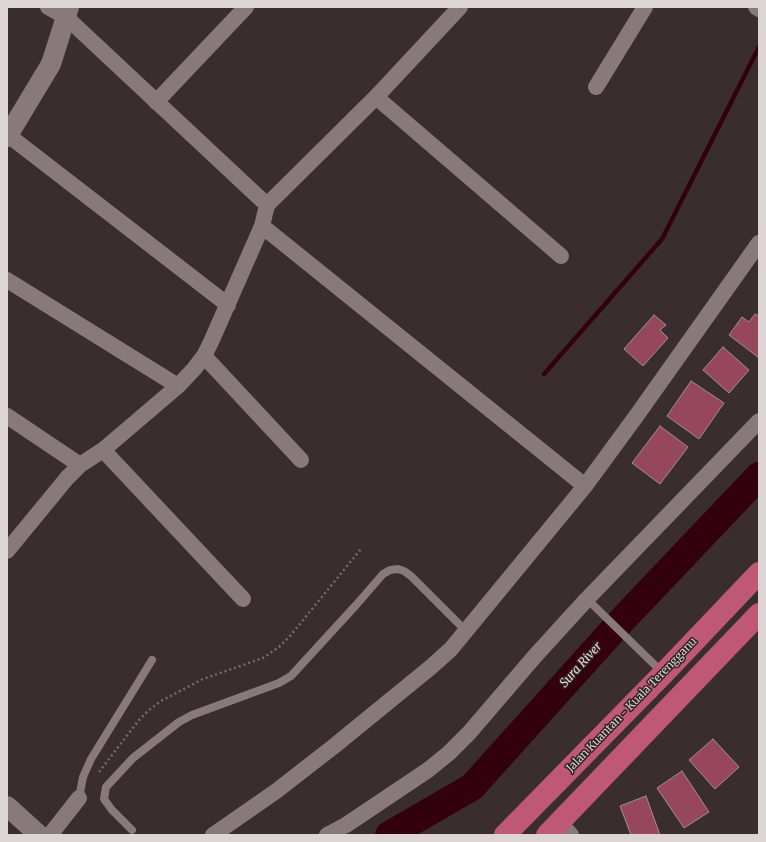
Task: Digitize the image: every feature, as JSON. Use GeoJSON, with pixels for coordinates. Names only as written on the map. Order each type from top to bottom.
{"type":"FeatureCollection","features":[{"type":"Feature","properties":{"kind":"highway","name":"Jalan Kuantan - Kuala Terengganu"},"geometry":{"type":"LineString","coordinates":[[505,835],[664,673],[759,573]]}},
{"type":"Feature","properties":{"kind":"highway"},"geometry":{"type":"LineString","coordinates":[[559,831],[759,614]]}},
{"type":"Feature","properties":{"kind":"street"},"geometry":{"type":"LineString","coordinates":[[48,7],[67,12],[156,102],[268,206]]}},
{"type":"Feature","properties":{"kind":"street"},"geometry":{"type":"LineString","coordinates":[[156,102],[246,7]]}},
{"type":"Feature","properties":{"kind":"street"},"geometry":{"type":"LineString","coordinates":[[7,551],[67,478],[80,465],[103,450],[178,386],[204,356],[262,226],[268,206],[376,97],[460,7]]}},
{"type":"Feature","properties":{"kind":"street"},"geometry":{"type":"LineString","coordinates":[[596,87],[646,7]]}},
{"type":"Feature","properties":{"kind":"street"},"geometry":{"type":"LineString","coordinates":[[756,7],[759,10]]}},
{"type":"Feature","properties":{"kind":"street"},"geometry":{"type":"LineString","coordinates":[[67,12],[51,64],[8,136],[228,305]]}},
{"type":"Feature","properties":{"kind":"street"},"geometry":{"type":"LineString","coordinates":[[376,97],[561,256]]}},
{"type":"Feature","properties":{"kind":"street"},"geometry":{"type":"LineString","coordinates":[[262,226],[585,486]]}},
{"type":"Feature","properties":{"kind":"street"},"geometry":{"type":"LineString","coordinates":[[213,835],[275,792],[333,747],[431,667],[451,648],[585,486],[759,243]]}},
{"type":"Feature","properties":{"kind":"street"},"geometry":{"type":"LineString","coordinates":[[7,280],[178,386]]}},
{"type":"Feature","properties":{"kind":"street"},"geometry":{"type":"LineString","coordinates":[[204,356],[302,460]]}},
{"type":"Feature","properties":{"kind":"street"},"geometry":{"type":"LineString","coordinates":[[7,416],[80,465]]}},
{"type":"Feature","properties":{"kind":"street"},"geometry":{"type":"LineString","coordinates":[[328,835],[346,826],[391,796],[449,753],[469,734],[535,656],[587,599],[759,421]]}},
{"type":"Feature","properties":{"kind":"street"},"geometry":{"type":"LineString","coordinates":[[103,450],[243,599]]}},
{"type":"Feature","properties":{"kind":"street"},"geometry":{"type":"LineString","coordinates":[[50,835],[79,798]]}},
{"type":"Feature","properties":{"kind":"street"},"geometry":{"type":"LineString","coordinates":[[7,806],[39,835]]}},
{"type":"Feature","properties":{"kind":"lane"},"geometry":{"type":"LineString","coordinates":[[132,830],[112,810],[104,799],[106,787],[133,758],[179,722],[192,715],[279,683],[291,676],[383,574],[398,568],[412,576],[466,631]]}},
{"type":"Feature","properties":{"kind":"lane"},"geometry":{"type":"LineString","coordinates":[[587,599],[664,673]]}},
{"type":"Feature","properties":{"kind":"lane"},"geometry":{"type":"LineString","coordinates":[[79,798],[83,777],[91,759],[152,660]]}},
{"type":"Feature","properties":{"kind":"path"},"geometry":{"type":"LineString","coordinates":[[97,774],[139,720],[161,701],[203,679],[263,658],[279,646],[290,636],[361,549]]}},
{"type":"Feature","properties":{"kind":"building"},"geometry":{"type":"Polygon","coordinates":[[[755,314],[759,316],[759,358],[729,335],[742,317],[749,322],[755,314]]]}},
{"type":"Feature","properties":{"kind":"building"},"geometry":{"type":"Polygon","coordinates":[[[654,315],[666,325],[660,330],[668,338],[643,366],[624,349],[654,315]]]}},
{"type":"Feature","properties":{"kind":"building"},"geometry":{"type":"Polygon","coordinates":[[[723,347],[749,370],[729,393],[703,370],[723,347]]]}},
{"type":"Feature","properties":{"kind":"building"},"geometry":{"type":"Polygon","coordinates":[[[691,381],[724,403],[699,439],[667,416],[691,381]]]}},
{"type":"Feature","properties":{"kind":"building"},"geometry":{"type":"Polygon","coordinates":[[[660,426],[688,447],[660,484],[632,463],[660,426]]]}},
{"type":"Feature","properties":{"kind":"building"},"geometry":{"type":"Polygon","coordinates":[[[713,739],[739,767],[715,789],[689,760],[713,739]]]}},
{"type":"Feature","properties":{"kind":"building"},"geometry":{"type":"Polygon","coordinates":[[[682,771],[709,812],[684,828],[657,788],[682,771]]]}},
{"type":"Feature","properties":{"kind":"building"},"geometry":{"type":"Polygon","coordinates":[[[646,796],[660,835],[631,835],[620,806],[646,796]]]}},
{"type":"Feature","properties":{"kind":"waterway"},"geometry":{"type":"LineString","coordinates":[[544,374],[662,239],[759,47]]}},
{"type":"Feature","properties":{"kind":"waterway","name":"Sura River"},"geometry":{"type":"LineString","coordinates":[[389,835],[472,787],[624,618],[759,476]]}}]}
